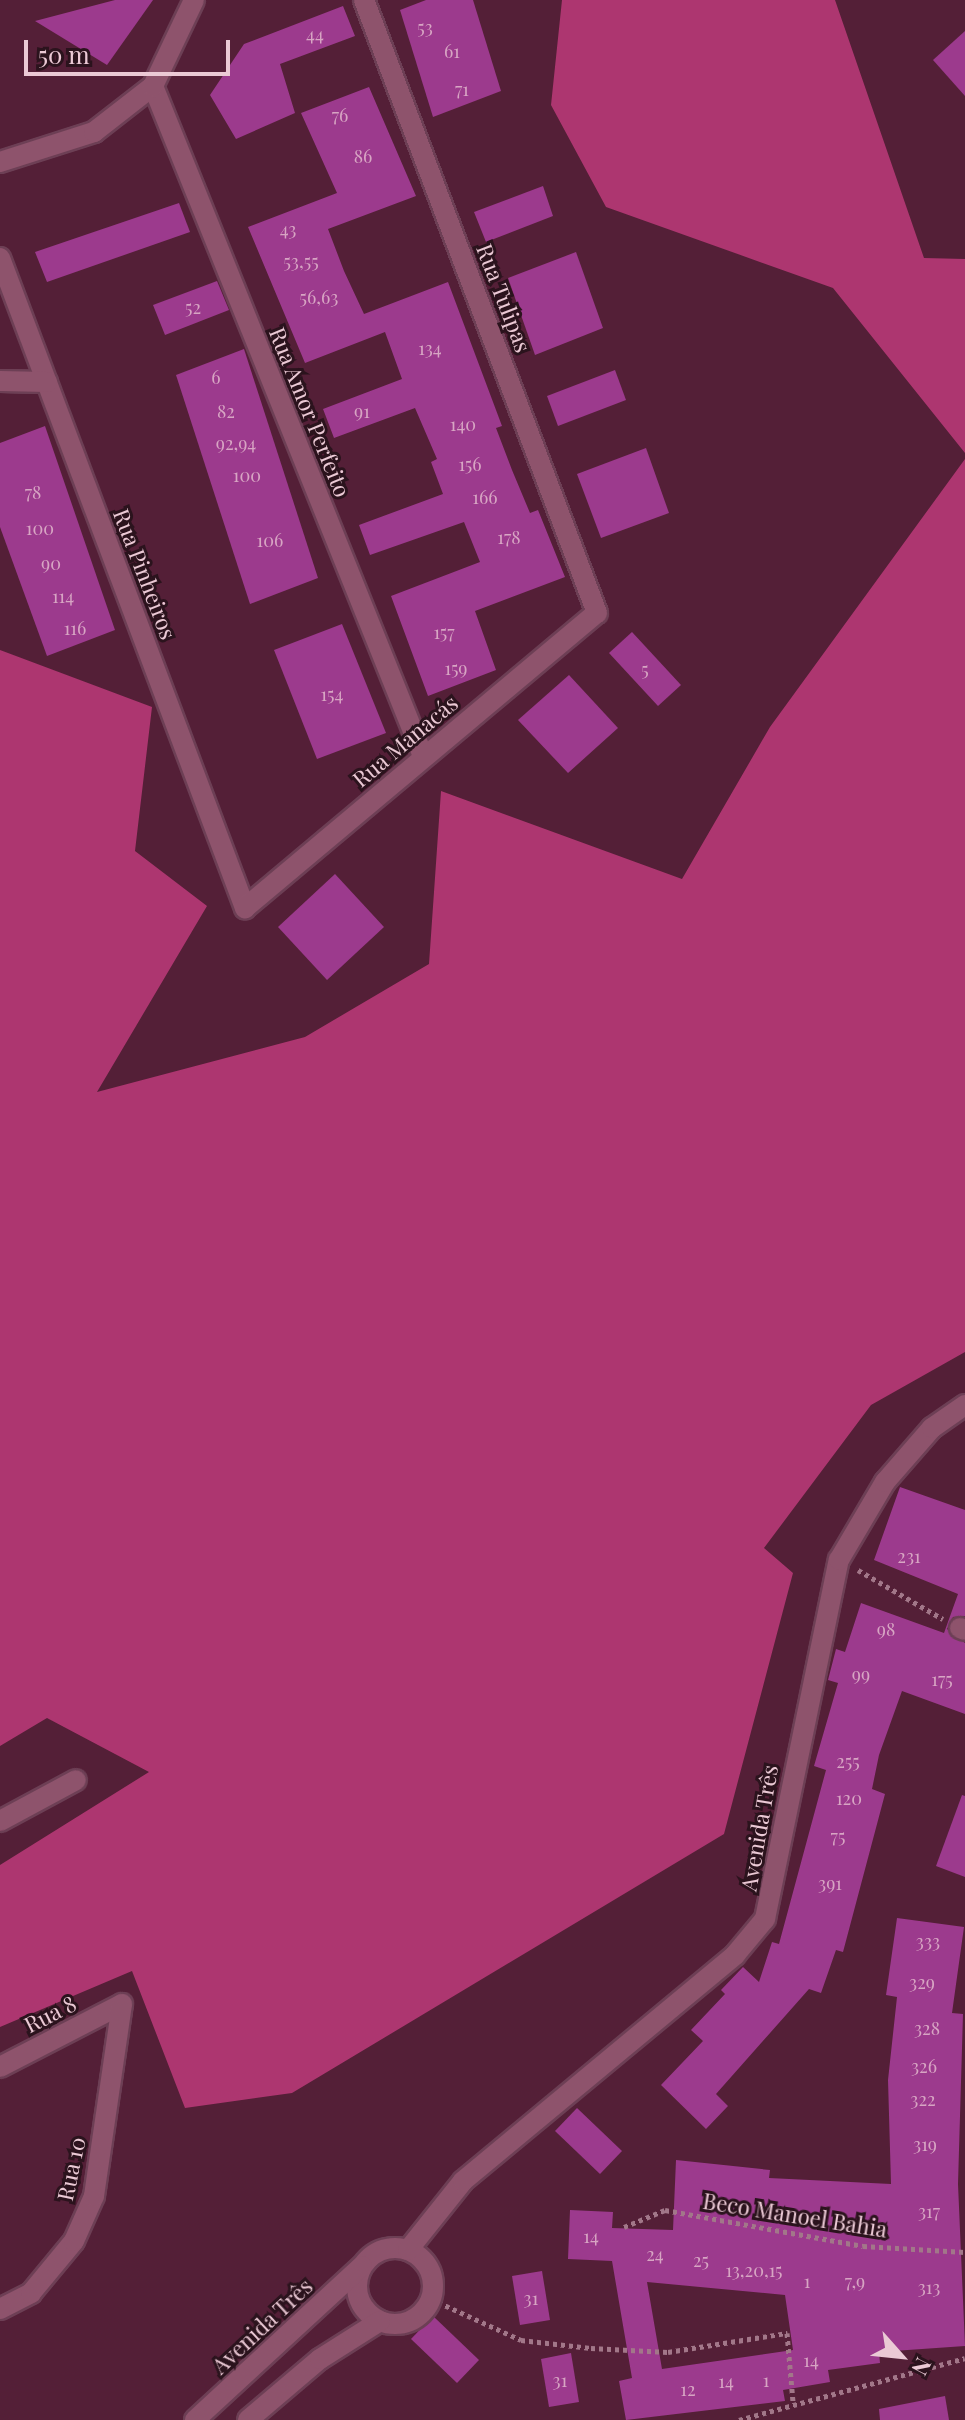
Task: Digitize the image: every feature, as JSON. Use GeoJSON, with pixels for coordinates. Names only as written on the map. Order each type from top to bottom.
{"type":"FeatureCollection","features":[{"type":"Feature","properties":{"kind":"street"},"geometry":{"type":"LineString","coordinates":[[0,162],[94,132],[153,86],[194,0]]}},
{"type":"Feature","properties":{"kind":"street","name":"Rua Tulipas"},"geometry":{"type":"LineString","coordinates":[[364,0],[597,613]]}},
{"type":"Feature","properties":{"kind":"street","name":"Rua Amor Perfeito"},"geometry":{"type":"LineString","coordinates":[[153,86],[423,756]]}},
{"type":"Feature","properties":{"kind":"street","name":"Rua Pinheiros"},"geometry":{"type":"LineString","coordinates":[[0,258],[245,908]]}},
{"type":"Feature","properties":{"kind":"street"},"geometry":{"type":"LineString","coordinates":[[0,381],[47,382]]}},
{"type":"Feature","properties":{"kind":"street","name":"Rua Manacás"},"geometry":{"type":"LineString","coordinates":[[245,908],[597,613]]}},
{"type":"Feature","properties":{"kind":"street","name":"Avenida Três"},"geometry":{"type":"LineString","coordinates":[[195,2420],[382,2250],[408,2250],[463,2181],[735,1955],[765,1919],[839,1560],[885,1482],[932,1428],[965,1405]]}},
{"type":"Feature","properties":{"kind":"street"},"geometry":{"type":"LineString","coordinates":[[0,1821],[76,1780]]}},
{"type":"Feature","properties":{"kind":"street","name":"Rua 8"},"geometry":{"type":"LineString","coordinates":[[0,2067],[122,2004]]}},
{"type":"Feature","properties":{"kind":"street","name":"Rua 10"},"geometry":{"type":"LineString","coordinates":[[0,2309],[31,2293],[74,2241],[94,2196],[122,2004]]}},
{"type":"Feature","properties":{"kind":"street"},"geometry":{"type":"LineString","coordinates":[[248,2420],[320,2359],[380,2321],[415,2318],[431,2299],[432,2274],[408,2250]]}},
{"type":"Feature","properties":{"kind":"street"},"geometry":{"type":"LineString","coordinates":[[362,2266],[361,2303],[380,2321]]}},
{"type":"Feature","properties":{"kind":"path"},"geometry":{"type":"LineString","coordinates":[[839,1560],[962,1629]]}},
{"type":"Feature","properties":{"kind":"path","name":"Beco Manoel Bahia"},"geometry":{"type":"LineString","coordinates":[[624,2227],[665,2210],[863,2246],[965,2252]]}},
{"type":"Feature","properties":{"kind":"path"},"geometry":{"type":"LineString","coordinates":[[431,2299],[521,2340],[591,2348],[668,2352],[787,2333],[793,2401]]}},
{"type":"Feature","properties":{"kind":"path"},"geometry":{"type":"LineString","coordinates":[[739,2420],[793,2401],[965,2358]]}},
{"type":"Feature","properties":{"kind":"shaded area"},"geometry":{"type":"Polygon","coordinates":[[[562,0],[835,0],[924,258],[965,259],[965,453],[833,288],[606,207],[551,105],[562,0]]]}},
{"type":"Feature","properties":{"kind":"shaded area"},"geometry":{"type":"Polygon","coordinates":[[[965,459],[965,1352],[871,1405],[764,1548],[793,1573],[724,1834],[292,2093],[185,2108],[132,1971],[0,2027],[0,1865],[149,1772],[47,1718],[0,1746],[0,650],[152,707],[135,851],[207,906],[97,1092],[305,1037],[429,964],[441,791],[682,879],[770,727],[965,459]]]}},
{"type":"Feature","properties":{"kind":"building"},"geometry":{"type":"Polygon","coordinates":[[[115,0],[153,0],[107,65],[35,21],[115,0]]]}},
{"type":"Feature","properties":{"kind":"building"},"geometry":{"type":"Polygon","coordinates":[[[426,0],[473,0],[501,91],[433,117],[400,10],[426,0]]]}},
{"type":"Feature","properties":{"kind":"building"},"geometry":{"type":"Polygon","coordinates":[[[343,6],[355,36],[280,64],[295,113],[236,139],[210,95],[244,44],[343,6]]]}},
{"type":"Feature","properties":{"kind":"building"},"geometry":{"type":"Polygon","coordinates":[[[965,31],[965,96],[933,60],[965,31]]]}},
{"type":"Feature","properties":{"kind":"building"},"geometry":{"type":"Polygon","coordinates":[[[369,87],[416,196],[328,229],[344,271],[364,314],[448,282],[502,426],[496,428],[512,470],[530,513],[538,510],[565,577],[475,611],[496,670],[428,696],[391,596],[480,562],[464,522],[370,555],[359,525],[443,494],[431,462],[437,459],[415,408],[334,438],[323,409],[402,379],[385,332],[305,363],[248,227],[337,193],[301,113],[369,87]]]}},
{"type":"Feature","properties":{"kind":"building"},"geometry":{"type":"Polygon","coordinates":[[[543,186],[553,216],[486,242],[474,212],[543,186]]]}},
{"type":"Feature","properties":{"kind":"building"},"geometry":{"type":"Polygon","coordinates":[[[179,203],[190,232],[47,282],[35,252],[179,203]]]}},
{"type":"Feature","properties":{"kind":"building"},"geometry":{"type":"Polygon","coordinates":[[[576,252],[603,328],[535,355],[508,278],[576,252]]]}},
{"type":"Feature","properties":{"kind":"building"},"geometry":{"type":"Polygon","coordinates":[[[217,281],[229,310],[165,335],[153,305],[217,281]]]}},
{"type":"Feature","properties":{"kind":"building"},"geometry":{"type":"Polygon","coordinates":[[[244,349],[318,578],[250,604],[176,375],[244,349]]]}},
{"type":"Feature","properties":{"kind":"building"},"geometry":{"type":"Polygon","coordinates":[[[615,370],[626,400],[558,426],[547,396],[615,370]]]}},
{"type":"Feature","properties":{"kind":"building"},"geometry":{"type":"Polygon","coordinates":[[[45,426],[115,630],[47,656],[0,527],[0,443],[45,426]]]}},
{"type":"Feature","properties":{"kind":"building"},"geometry":{"type":"Polygon","coordinates":[[[646,448],[669,513],[601,538],[577,474],[646,448]]]}},
{"type":"Feature","properties":{"kind":"building"},"geometry":{"type":"Polygon","coordinates":[[[342,624],[386,733],[317,759],[274,650],[342,624]]]}},
{"type":"Feature","properties":{"kind":"building"},"geometry":{"type":"Polygon","coordinates":[[[632,632],[681,685],[658,706],[609,653],[632,632]]]}},
{"type":"Feature","properties":{"kind":"building"},"geometry":{"type":"Polygon","coordinates":[[[569,675],[618,728],[568,773],[518,720],[569,675]]]}},
{"type":"Feature","properties":{"kind":"building"},"geometry":{"type":"Polygon","coordinates":[[[335,874],[384,927],[327,980],[278,927],[335,874]]]}},
{"type":"Feature","properties":{"kind":"building"},"geometry":{"type":"Polygon","coordinates":[[[900,1487],[965,1510],[965,1616],[953,1617],[947,1629],[965,1643],[965,1714],[902,1691],[879,1755],[872,1789],[885,1794],[843,1952],[836,1950],[821,1993],[809,1989],[716,2094],[728,2106],[706,2129],[661,2085],[703,2041],[691,2030],[725,1994],[721,1990],[743,1967],[759,1982],[772,1942],[779,1944],[826,1770],[814,1766],[838,1683],[828,1680],[836,1649],[845,1652],[861,1603],[944,1633],[958,1594],[874,1560],[900,1487]]]}},
{"type":"Feature","properties":{"kind":"building"},"geometry":{"type":"Polygon","coordinates":[[[962,1795],[965,1796],[965,1877],[936,1866],[962,1795]]]}},
{"type":"Feature","properties":{"kind":"building"},"geometry":{"type":"Polygon","coordinates":[[[897,1918],[964,1927],[952,2013],[963,2014],[958,2184],[965,2346],[879,2352],[880,2363],[828,2370],[830,2382],[783,2390],[785,2401],[626,2420],[619,2381],[632,2378],[612,2261],[568,2259],[570,2210],[613,2212],[612,2228],[673,2230],[676,2160],[770,2170],[769,2178],[891,2184],[888,2080],[897,1997],[886,1995],[897,1918]],[[647,2282],[662,2369],[793,2350],[785,2295],[647,2282]]]}},
{"type":"Feature","properties":{"kind":"building"},"geometry":{"type":"Polygon","coordinates":[[[577,2108],[622,2151],[600,2174],[555,2131],[577,2108]]]}},
{"type":"Feature","properties":{"kind":"building"},"geometry":{"type":"Polygon","coordinates":[[[542,2271],[550,2320],[520,2325],[512,2276],[542,2271]]]}},
{"type":"Feature","properties":{"kind":"building"},"geometry":{"type":"Polygon","coordinates":[[[433,2316],[479,2360],[457,2383],[411,2339],[433,2316]]]}},
{"type":"Feature","properties":{"kind":"building"},"geometry":{"type":"Polygon","coordinates":[[[571,2353],[579,2402],[549,2407],[541,2359],[571,2353]]]}},
{"type":"Feature","properties":{"kind":"building"},"geometry":{"type":"Polygon","coordinates":[[[945,2396],[949,2420],[880,2420],[879,2409],[945,2396]]]}}]}
